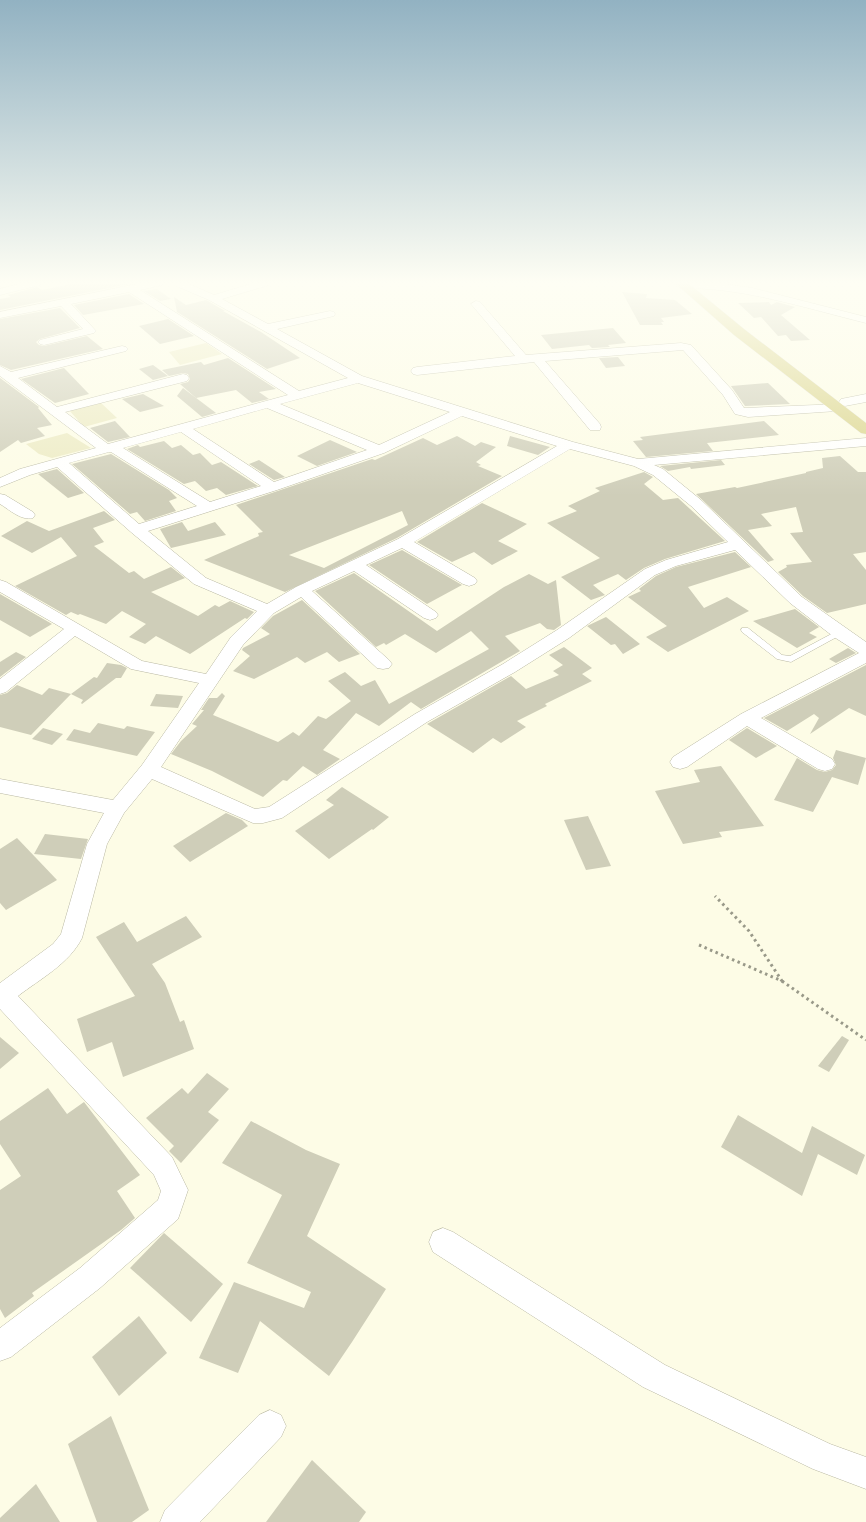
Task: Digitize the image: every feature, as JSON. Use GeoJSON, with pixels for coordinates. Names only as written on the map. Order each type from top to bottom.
{"type":"FeatureCollection","features":[{"type":"Feature","properties":{"kind":"main road"},"geometry":{"type":"LineString","coordinates":[[770,354],[841,404],[866,418]]}},
{"type":"Feature","properties":{"kind":"main road"},"geometry":{"type":"LineString","coordinates":[[841,404],[866,430]]}},
{"type":"Feature","properties":{"kind":"street"},"geometry":{"type":"LineString","coordinates":[[5,373],[97,354]]}},
{"type":"Feature","properties":{"kind":"street"},"geometry":{"type":"LineString","coordinates":[[231,354],[298,396]]}},
{"type":"Feature","properties":{"kind":"street"},"geometry":{"type":"LineString","coordinates":[[313,354],[358,379],[568,445],[639,463],[658,472],[696,503],[796,600],[840,633],[866,650]]}},
{"type":"Feature","properties":{"kind":"street"},"geometry":{"type":"LineString","coordinates":[[519,354],[523,359]]}},
{"type":"Feature","properties":{"kind":"street"},"geometry":{"type":"LineString","coordinates":[[416,371],[523,359],[585,354]]}},
{"type":"Feature","properties":{"kind":"street"},"geometry":{"type":"LineString","coordinates":[[694,354],[728,392],[739,411],[748,413],[841,404],[866,398]]}},
{"type":"Feature","properties":{"kind":"street"},"geometry":{"type":"LineString","coordinates":[[537,358],[596,427]]}},
{"type":"Feature","properties":{"kind":"street"},"geometry":{"type":"LineString","coordinates":[[5,373],[109,448],[208,507]]}},
{"type":"Feature","properties":{"kind":"street"},"geometry":{"type":"LineString","coordinates":[[56,411],[183,378]]}},
{"type":"Feature","properties":{"kind":"street"},"geometry":{"type":"LineString","coordinates":[[0,482],[25,472],[59,462],[358,379]]}},
{"type":"Feature","properties":{"kind":"street"},"geometry":{"type":"LineString","coordinates":[[268,404],[379,450]]}},
{"type":"Feature","properties":{"kind":"street"},"geometry":{"type":"LineString","coordinates":[[137,530],[272,487],[379,450],[460,412]]}},
{"type":"Feature","properties":{"kind":"street"},"geometry":{"type":"LineString","coordinates":[[183,428],[272,487]]}},
{"type":"Feature","properties":{"kind":"street"},"geometry":{"type":"LineString","coordinates":[[639,463],[866,442]]}},
{"type":"Feature","properties":{"kind":"street"},"geometry":{"type":"LineString","coordinates":[[0,1346],[90,1278],[168,1209],[175,1190],[163,1166],[1,993],[61,951],[71,938],[97,844],[108,822],[117,808],[149,770],[237,641],[268,610],[302,590],[403,542],[568,445]]}},
{"type":"Feature","properties":{"kind":"street"},"geometry":{"type":"LineString","coordinates":[[59,462],[137,530],[200,580],[268,610]]}},
{"type":"Feature","properties":{"kind":"street"},"geometry":{"type":"LineString","coordinates":[[6,468],[25,472]]}},
{"type":"Feature","properties":{"kind":"street"},"geometry":{"type":"LineString","coordinates":[[0,498],[28,515]]}},
{"type":"Feature","properties":{"kind":"street"},"geometry":{"type":"LineString","coordinates":[[403,542],[469,581]]}},
{"type":"Feature","properties":{"kind":"street"},"geometry":{"type":"LineString","coordinates":[[149,770],[253,816],[263,816],[275,813],[421,718],[509,668],[563,634],[650,572],[671,563],[739,544]]}},
{"type":"Feature","properties":{"kind":"street"},"geometry":{"type":"LineString","coordinates":[[355,565],[430,615]]}},
{"type":"Feature","properties":{"kind":"street"},"geometry":{"type":"LineString","coordinates":[[2,589],[137,665],[210,680]]}},
{"type":"Feature","properties":{"kind":"street"},"geometry":{"type":"LineString","coordinates":[[302,590],[383,664]]}},
{"type":"Feature","properties":{"kind":"street"},"geometry":{"type":"LineString","coordinates":[[0,688],[74,629]]}},
{"type":"Feature","properties":{"kind":"street"},"geometry":{"type":"LineString","coordinates":[[680,762],[747,718],[866,656]]}},
{"type":"Feature","properties":{"kind":"street"},"geometry":{"type":"LineString","coordinates":[[747,718],[825,764]]}},
{"type":"Feature","properties":{"kind":"street"},"geometry":{"type":"LineString","coordinates":[[0,786],[117,808]]}},
{"type":"Feature","properties":{"kind":"street"},"geometry":{"type":"LineString","coordinates":[[442,1242],[654,1376],[824,1458],[866,1473]]}},
{"type":"Feature","properties":{"kind":"street"},"geometry":{"type":"LineString","coordinates":[[177,1522],[270,1426]]}},
{"type":"Feature","properties":{"kind":"lane"},"geometry":{"type":"LineString","coordinates":[[744,630],[780,657],[791,659],[840,633]]}},
{"type":"Feature","properties":{"kind":"path"},"geometry":{"type":"LineString","coordinates":[[715,896],[749,931],[782,981]]}},
{"type":"Feature","properties":{"kind":"path"},"geometry":{"type":"LineString","coordinates":[[699,945],[782,981],[866,1040]]}},
{"type":"Feature","properties":{"kind":"shaded area"},"geometry":{"type":"Polygon","coordinates":[[[171,354],[222,354],[180,365],[171,354]]]}},
{"type":"Feature","properties":{"kind":"shaded area"},"geometry":{"type":"Polygon","coordinates":[[[100,402],[117,418],[84,427],[69,410],[100,402]]]}},
{"type":"Feature","properties":{"kind":"shaded area"},"geometry":{"type":"Polygon","coordinates":[[[67,433],[91,448],[52,458],[39,454],[26,444],[67,433]]]}},
{"type":"Feature","properties":{"kind":"building"},"geometry":{"type":"Polygon","coordinates":[[[0,354],[81,354],[11,370],[0,365],[0,354]]]}},
{"type":"Feature","properties":{"kind":"building"},"geometry":{"type":"Polygon","coordinates":[[[243,354],[294,354],[300,358],[267,369],[243,354]]]}},
{"type":"Feature","properties":{"kind":"building"},"geometry":{"type":"Polygon","coordinates":[[[618,357],[625,366],[606,368],[599,358],[618,357]]]}},
{"type":"Feature","properties":{"kind":"building"},"geometry":{"type":"Polygon","coordinates":[[[228,358],[276,389],[259,392],[269,399],[252,403],[236,390],[196,398],[180,384],[188,382],[190,379],[188,374],[183,373],[169,376],[162,370],[201,362],[204,365],[228,358]]]}},
{"type":"Feature","properties":{"kind":"building"},"geometry":{"type":"Polygon","coordinates":[[[153,365],[168,376],[153,380],[139,369],[153,365]]]}},
{"type":"Feature","properties":{"kind":"building"},"geometry":{"type":"Polygon","coordinates":[[[64,368],[89,394],[55,403],[21,379],[64,368]]]}},
{"type":"Feature","properties":{"kind":"building"},"geometry":{"type":"Polygon","coordinates":[[[0,378],[39,407],[38,408],[52,425],[37,428],[45,436],[21,443],[18,440],[0,452],[0,378]]]}},
{"type":"Feature","properties":{"kind":"building"},"geometry":{"type":"Polygon","coordinates":[[[768,383],[790,404],[745,406],[731,386],[768,383]]]}},
{"type":"Feature","properties":{"kind":"building"},"geometry":{"type":"Polygon","coordinates":[[[183,388],[216,413],[202,417],[177,396],[183,388]]]}},
{"type":"Feature","properties":{"kind":"building"},"geometry":{"type":"Polygon","coordinates":[[[143,394],[164,406],[140,412],[122,399],[143,394]]]}},
{"type":"Feature","properties":{"kind":"building"},"geometry":{"type":"Polygon","coordinates":[[[115,421],[130,437],[108,442],[90,428],[115,421]]]}},
{"type":"Feature","properties":{"kind":"building"},"geometry":{"type":"Polygon","coordinates":[[[764,421],[779,435],[707,443],[713,451],[646,457],[633,441],[643,440],[640,437],[764,421]]]}},
{"type":"Feature","properties":{"kind":"building"},"geometry":{"type":"Polygon","coordinates":[[[457,436],[475,446],[481,442],[496,447],[476,462],[481,465],[478,466],[502,476],[397,538],[285,592],[204,560],[259,536],[258,533],[263,532],[236,505],[372,459],[375,460],[423,438],[437,445],[457,436]],[[402,511],[289,555],[324,568],[408,525],[402,511]]]}},
{"type":"Feature","properties":{"kind":"building"},"geometry":{"type":"Polygon","coordinates":[[[510,436],[550,447],[538,455],[507,446],[510,436]]]}},
{"type":"Feature","properties":{"kind":"building"},"geometry":{"type":"Polygon","coordinates":[[[330,440],[357,452],[317,466],[297,456],[330,440]]]}},
{"type":"Feature","properties":{"kind":"building"},"geometry":{"type":"Polygon","coordinates":[[[164,441],[172,448],[181,445],[193,455],[200,453],[212,465],[221,462],[258,486],[226,495],[217,488],[206,491],[195,481],[184,484],[127,449],[138,445],[140,447],[164,441]]]}},
{"type":"Feature","properties":{"kind":"building"},"geometry":{"type":"Polygon","coordinates":[[[111,454],[169,490],[177,498],[169,501],[176,511],[145,521],[137,512],[130,514],[72,464],[111,454]]]}},
{"type":"Feature","properties":{"kind":"building"},"geometry":{"type":"Polygon","coordinates":[[[840,456],[858,472],[866,472],[866,552],[853,554],[866,570],[866,604],[827,613],[803,596],[778,572],[787,567],[786,565],[812,562],[790,533],[803,532],[796,507],[761,514],[772,526],[748,530],[774,560],[768,562],[696,494],[735,487],[737,488],[806,473],[823,468],[822,458],[840,456]]]}},
{"type":"Feature","properties":{"kind":"building"},"geometry":{"type":"Polygon","coordinates":[[[259,460],[285,477],[274,480],[249,464],[259,460]]]}},
{"type":"Feature","properties":{"kind":"building"},"geometry":{"type":"Polygon","coordinates":[[[721,460],[725,465],[691,469],[690,467],[668,471],[660,466],[721,460]]]}},
{"type":"Feature","properties":{"kind":"building"},"geometry":{"type":"Polygon","coordinates":[[[57,469],[84,493],[68,498],[38,474],[57,469]]]}},
{"type":"Feature","properties":{"kind":"building"},"geometry":{"type":"Polygon","coordinates":[[[644,472],[653,477],[644,484],[663,500],[678,498],[725,541],[665,559],[644,568],[626,580],[618,574],[593,585],[605,595],[591,600],[561,577],[600,558],[547,523],[577,511],[568,506],[600,491],[595,488],[644,472]]]}},
{"type":"Feature","properties":{"kind":"building"},"geometry":{"type":"Polygon","coordinates":[[[482,503],[527,524],[498,541],[518,551],[492,565],[474,552],[452,562],[417,542],[482,503]]]}},
{"type":"Feature","properties":{"kind":"building"},"geometry":{"type":"Polygon","coordinates":[[[104,511],[115,520],[93,528],[104,542],[94,546],[129,573],[134,571],[144,579],[171,567],[185,578],[151,592],[198,616],[215,605],[219,607],[230,601],[254,612],[247,619],[245,618],[190,654],[156,636],[145,644],[129,637],[146,624],[122,611],[106,624],[80,614],[78,615],[71,612],[66,615],[15,586],[77,556],[61,537],[32,553],[1,536],[27,521],[49,531],[104,511]]]}},
{"type":"Feature","properties":{"kind":"building"},"geometry":{"type":"Polygon","coordinates":[[[182,522],[188,531],[215,522],[226,535],[171,548],[160,529],[182,522]]]}},
{"type":"Feature","properties":{"kind":"building"},"geometry":{"type":"Polygon","coordinates":[[[402,550],[462,585],[427,604],[369,565],[402,550]]]}},
{"type":"Feature","properties":{"kind":"building"},"geometry":{"type":"Polygon","coordinates":[[[735,552],[751,567],[688,587],[704,608],[727,597],[749,611],[668,652],[646,637],[667,626],[628,597],[641,591],[639,589],[656,576],[676,567],[735,552]]]}},
{"type":"Feature","properties":{"kind":"building"},"geometry":{"type":"Polygon","coordinates":[[[354,573],[437,631],[504,587],[529,574],[548,584],[556,580],[561,625],[554,630],[547,629],[540,623],[505,636],[520,651],[421,709],[411,702],[379,726],[356,713],[323,750],[340,759],[317,775],[303,766],[287,781],[283,780],[263,797],[212,771],[171,754],[181,741],[197,726],[192,724],[204,710],[201,710],[209,698],[217,698],[222,693],[225,696],[213,715],[278,742],[293,732],[299,736],[318,716],[326,719],[351,701],[328,681],[345,672],[361,686],[375,680],[389,704],[489,649],[471,631],[436,653],[405,634],[386,645],[384,643],[376,647],[315,591],[354,573]]]}},
{"type":"Feature","properties":{"kind":"building"},"geometry":{"type":"Polygon","coordinates":[[[0,594],[52,624],[30,637],[0,620],[0,594]]]}},
{"type":"Feature","properties":{"kind":"building"},"geometry":{"type":"Polygon","coordinates":[[[302,600],[360,654],[339,662],[327,652],[305,663],[297,657],[254,679],[233,671],[250,656],[242,650],[243,648],[270,634],[261,628],[273,616],[302,600]]]}},
{"type":"Feature","properties":{"kind":"building"},"geometry":{"type":"Polygon","coordinates":[[[795,609],[819,627],[809,633],[817,637],[797,648],[753,621],[795,609]]]}},
{"type":"Feature","properties":{"kind":"building"},"geometry":{"type":"Polygon","coordinates":[[[606,617],[640,644],[623,654],[615,644],[611,645],[587,626],[606,617]]]}},
{"type":"Feature","properties":{"kind":"building"},"geometry":{"type":"Polygon","coordinates":[[[564,647],[592,668],[582,674],[592,681],[545,704],[547,706],[517,721],[526,727],[501,743],[493,738],[473,753],[427,724],[511,676],[526,689],[559,675],[553,671],[563,665],[549,655],[564,647]]]}},
{"type":"Feature","properties":{"kind":"building"},"geometry":{"type":"Polygon","coordinates":[[[848,648],[856,653],[836,663],[829,659],[848,648]]]}},
{"type":"Feature","properties":{"kind":"building"},"geometry":{"type":"Polygon","coordinates":[[[16,652],[26,657],[0,677],[0,662],[16,652]]]}},
{"type":"Feature","properties":{"kind":"building"},"geometry":{"type":"Polygon","coordinates":[[[107,663],[121,665],[127,668],[121,678],[116,678],[82,704],[81,703],[83,700],[71,694],[94,677],[97,678],[107,663]]]}},
{"type":"Feature","properties":{"kind":"building"},"geometry":{"type":"Polygon","coordinates":[[[866,665],[866,716],[849,708],[810,734],[819,718],[814,714],[787,731],[764,718],[866,665]]]}},
{"type":"Feature","properties":{"kind":"building"},"geometry":{"type":"Polygon","coordinates":[[[17,685],[42,695],[49,688],[71,694],[31,735],[0,727],[0,695],[7,693],[17,685]]]}},
{"type":"Feature","properties":{"kind":"building"},"geometry":{"type":"Polygon","coordinates":[[[156,694],[183,696],[178,708],[150,706],[156,694]]]}},
{"type":"Feature","properties":{"kind":"building"},"geometry":{"type":"Polygon","coordinates":[[[98,723],[124,729],[127,726],[155,732],[137,756],[66,740],[74,729],[90,733],[98,723]]]}},
{"type":"Feature","properties":{"kind":"building"},"geometry":{"type":"Polygon","coordinates":[[[43,728],[63,734],[52,745],[32,739],[43,728]]]}},
{"type":"Feature","properties":{"kind":"building"},"geometry":{"type":"Polygon","coordinates":[[[747,728],[777,746],[756,758],[729,740],[747,728]]]}},
{"type":"Feature","properties":{"kind":"building"},"geometry":{"type":"Polygon","coordinates":[[[836,750],[866,758],[858,785],[832,777],[813,812],[774,800],[797,758],[817,770],[825,772],[832,770],[836,765],[833,758],[836,750]]]}},
{"type":"Feature","properties":{"kind":"building"},"geometry":{"type":"Polygon","coordinates":[[[721,766],[764,826],[719,832],[722,837],[683,844],[655,791],[700,782],[694,770],[721,766]]]}},
{"type":"Feature","properties":{"kind":"building"},"geometry":{"type":"Polygon","coordinates":[[[342,787],[389,817],[373,830],[372,829],[329,859],[295,831],[334,805],[326,800],[342,787]]]}},
{"type":"Feature","properties":{"kind":"building"},"geometry":{"type":"Polygon","coordinates":[[[226,813],[242,820],[248,826],[190,862],[173,846],[226,813]]]}},
{"type":"Feature","properties":{"kind":"building"},"geometry":{"type":"Polygon","coordinates":[[[588,816],[611,866],[586,870],[564,820],[588,816]]]}},
{"type":"Feature","properties":{"kind":"building"},"geometry":{"type":"Polygon","coordinates":[[[45,834],[88,839],[81,859],[34,854],[45,834]]]}},
{"type":"Feature","properties":{"kind":"building"},"geometry":{"type":"Polygon","coordinates":[[[17,838],[57,880],[6,910],[0,903],[0,849],[17,838]]]}},
{"type":"Feature","properties":{"kind":"building"},"geometry":{"type":"Polygon","coordinates":[[[186,916],[202,937],[152,964],[165,983],[180,1022],[184,1020],[194,1049],[123,1077],[112,1042],[87,1052],[77,1019],[135,996],[96,937],[124,922],[137,942],[186,916]]]}},
{"type":"Feature","properties":{"kind":"building"},"geometry":{"type":"Polygon","coordinates":[[[842,1036],[849,1040],[829,1072],[818,1066],[842,1036]]]}},
{"type":"Feature","properties":{"kind":"building"},"geometry":{"type":"Polygon","coordinates":[[[0,1037],[19,1053],[0,1069],[0,1037]]]}},
{"type":"Feature","properties":{"kind":"building"},"geometry":{"type":"Polygon","coordinates":[[[207,1073],[229,1089],[208,1112],[219,1120],[181,1163],[169,1151],[174,1146],[146,1118],[182,1088],[188,1094],[207,1073]]]}},
{"type":"Feature","properties":{"kind":"building"},"geometry":{"type":"Polygon","coordinates":[[[48,1088],[67,1114],[84,1102],[140,1175],[117,1191],[135,1218],[121,1230],[32,1293],[34,1296],[5,1318],[0,1309],[0,1190],[21,1176],[0,1144],[0,1121],[48,1088]]]}},
{"type":"Feature","properties":{"kind":"building"},"geometry":{"type":"Polygon","coordinates":[[[738,1115],[802,1153],[812,1126],[865,1155],[857,1175],[818,1154],[802,1196],[721,1147],[738,1115]]]}},
{"type":"Feature","properties":{"kind":"building"},"geometry":{"type":"Polygon","coordinates":[[[251,1121],[306,1150],[340,1164],[307,1236],[386,1289],[329,1376],[260,1321],[238,1373],[199,1358],[234,1282],[304,1308],[311,1292],[247,1263],[282,1195],[222,1163],[251,1121]]]}},
{"type":"Feature","properties":{"kind":"building"},"geometry":{"type":"Polygon","coordinates":[[[164,1233],[223,1284],[191,1322],[130,1268],[164,1233]]]}},
{"type":"Feature","properties":{"kind":"building"},"geometry":{"type":"Polygon","coordinates":[[[139,1316],[167,1353],[119,1396],[92,1357],[139,1316]]]}},
{"type":"Feature","properties":{"kind":"building"},"geometry":{"type":"Polygon","coordinates":[[[111,1416],[149,1510],[132,1522],[97,1522],[68,1444],[111,1416]]]}},
{"type":"Feature","properties":{"kind":"building"},"geometry":{"type":"Polygon","coordinates":[[[312,1460],[366,1512],[359,1522],[266,1522],[312,1460]]]}},
{"type":"Feature","properties":{"kind":"building"},"geometry":{"type":"Polygon","coordinates":[[[36,1484],[60,1522],[0,1522],[0,1518],[36,1484]]]}}]}
